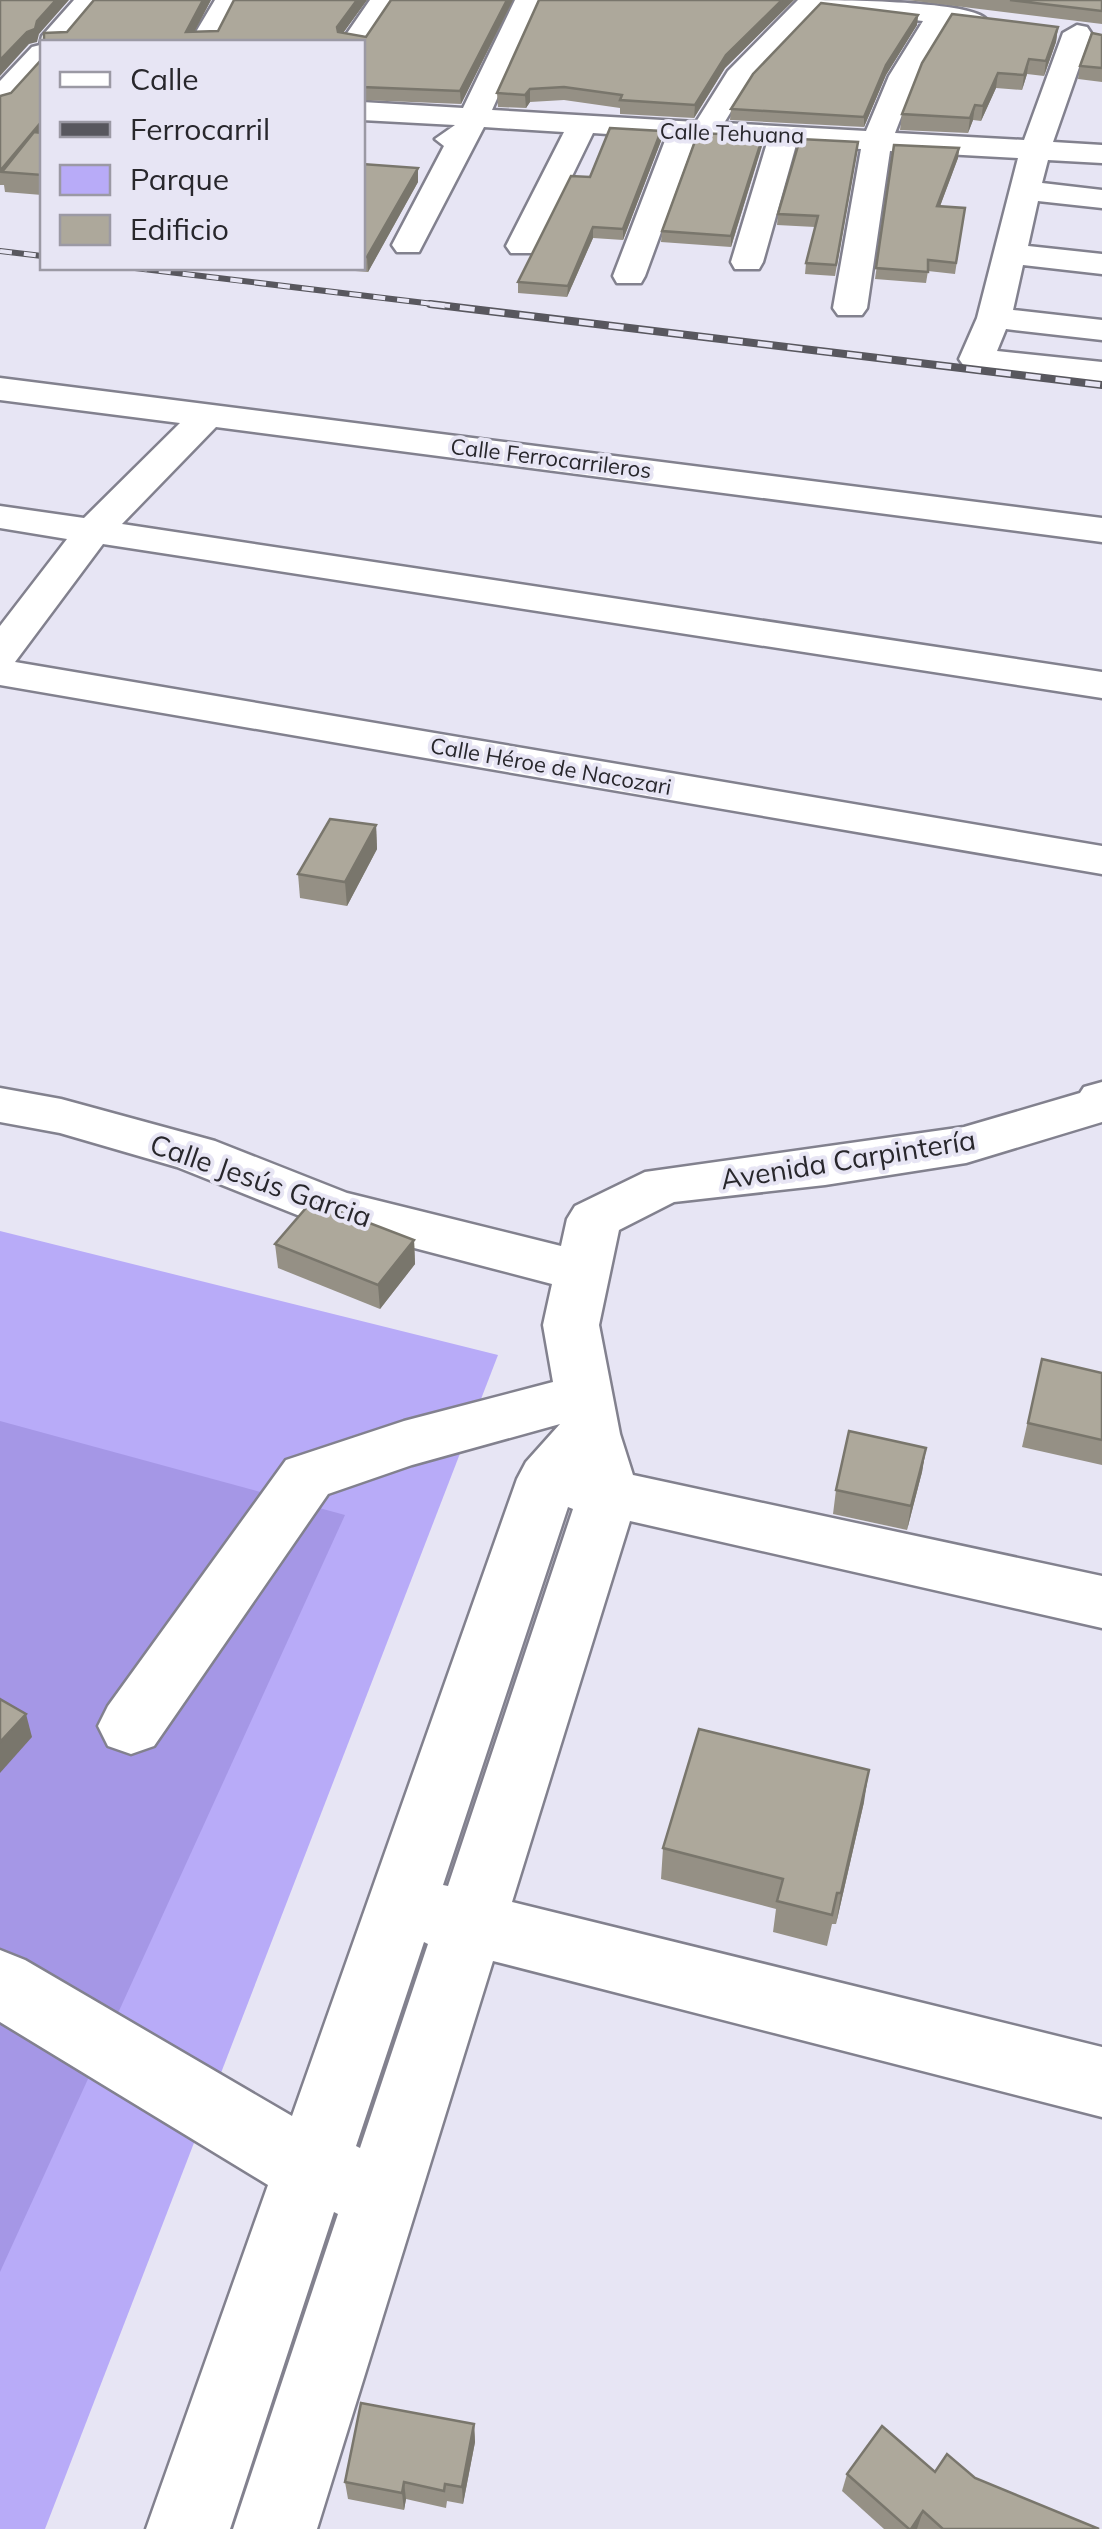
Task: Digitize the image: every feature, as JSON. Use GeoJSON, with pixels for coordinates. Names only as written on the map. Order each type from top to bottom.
{"type":"FeatureCollection","features":[{"type":"Feature","properties":{"kind":"street"},"geometry":{"type":"LineString","coordinates":[[54,40],[89,0]]}},
{"type":"Feature","properties":{"kind":"street"},"geometry":{"type":"LineString","coordinates":[[204,40],[228,0]]}},
{"type":"Feature","properties":{"kind":"street"},"geometry":{"type":"LineString","coordinates":[[355,40],[384,0]]}},
{"type":"Feature","properties":{"kind":"street"},"geometry":{"type":"LineString","coordinates":[[408,245],[464,136],[504,40],[528,0]]}},
{"type":"Feature","properties":{"kind":"street"},"geometry":{"type":"LineString","coordinates":[[629,276],[671,169],[693,132],[738,77],[812,0],[856,2],[1002,23]]}},
{"type":"Feature","properties":{"kind":"street"},"geometry":{"type":"LineString","coordinates":[[850,308],[877,140],[903,76],[940,16]]}},
{"type":"Feature","properties":{"kind":"street"},"geometry":{"type":"LineString","coordinates":[[1079,33],[1035,150],[994,318],[976,359],[1102,373]]}},
{"type":"Feature","properties":{"kind":"street"},"geometry":{"type":"LineString","coordinates":[[14,88],[40,56]]}},
{"type":"Feature","properties":{"kind":"street","name":"Calle Tehuana"},"geometry":{"type":"LineString","coordinates":[[365,112],[464,136],[582,126],[1102,154]]}},
{"type":"Feature","properties":{"kind":"street"},"geometry":{"type":"LineString","coordinates":[[522,246],[582,126]]}},
{"type":"Feature","properties":{"kind":"street"},"geometry":{"type":"LineString","coordinates":[[746,262],[784,135]]}},
{"type":"Feature","properties":{"kind":"street"},"geometry":{"type":"LineString","coordinates":[[400,143],[464,136],[493,156]]}},
{"type":"Feature","properties":{"kind":"street"},"geometry":{"type":"LineString","coordinates":[[530,158],[602,163]]}},
{"type":"Feature","properties":{"kind":"street"},"geometry":{"type":"LineString","coordinates":[[636,166],[671,169]]}},
{"type":"Feature","properties":{"kind":"street"},"geometry":{"type":"LineString","coordinates":[[1026,190],[1102,199]]}},
{"type":"Feature","properties":{"kind":"street"},"geometry":{"type":"LineString","coordinates":[[1007,254],[1102,264]]}},
{"type":"Feature","properties":{"kind":"street"},"geometry":{"type":"LineString","coordinates":[[994,318],[1102,330]]}},
{"type":"Feature","properties":{"kind":"street","name":"Calle Ferrocarrileros"},"geometry":{"type":"LineString","coordinates":[[0,389],[1102,530]]}},
{"type":"Feature","properties":{"kind":"street"},"geometry":{"type":"LineString","coordinates":[[0,654],[94,530],[208,416]]}},
{"type":"Feature","properties":{"kind":"street"},"geometry":{"type":"LineString","coordinates":[[0,518],[1102,684]]}},
{"type":"Feature","properties":{"kind":"street","name":"Calle Héroe de Nacozari"},"geometry":{"type":"LineString","coordinates":[[0,672],[1102,860]]}},
{"type":"Feature","properties":{"kind":"street","name":"Avenida Carpintería"},"geometry":{"type":"LineString","coordinates":[[580,1272],[594,1218],[664,1186],[966,1145],[1098,1105],[1102,1100]]}},
{"type":"Feature","properties":{"kind":"street","name":"Calle Jesús Garcia"},"geometry":{"type":"LineString","coordinates":[[0,1106],[61,1116],[196,1154],[334,1210],[580,1272]]}},
{"type":"Feature","properties":{"kind":"street"},"geometry":{"type":"LineString","coordinates":[[275,2529],[470,1924],[582,1450],[571,1325],[580,1272]]}},
{"type":"Feature","properties":{"kind":"street"},"geometry":{"type":"LineString","coordinates":[[131,1726],[307,1477],[404,1444],[582,1450],[1102,1602]]}},
{"type":"Feature","properties":{"kind":"street"},"geometry":{"type":"LineString","coordinates":[[188,2529],[402,1905],[582,1450]]}},
{"type":"Feature","properties":{"kind":"street"},"geometry":{"type":"LineString","coordinates":[[402,1905],[1102,2082]]}},
{"type":"Feature","properties":{"kind":"street"},"geometry":{"type":"LineString","coordinates":[[0,1983],[312,2170],[385,2189]]}},
{"type":"Feature","properties":{"kind":"green space"},"geometry":{"type":"Polygon","coordinates":[[[0,1231],[498,1355],[45,2529],[0,2529],[0,1231]]]}},
{"type":"Feature","properties":{"kind":"shaded area"},"geometry":{"type":"Polygon","coordinates":[[[0,1421],[345,1515],[0,2272],[0,1421]]]}},
{"type":"Feature","properties":{"kind":"building"},"geometry":{"type":"Polygon","coordinates":[[[0,0],[56,0],[37,21],[35,29],[27,32],[0,60],[0,0]]]}},
{"type":"Feature","properties":{"kind":"building"},"geometry":{"type":"Polygon","coordinates":[[[94,0],[203,0],[186,32],[218,31],[234,0],[357,0],[337,27],[338,32],[366,37],[391,0],[507,0],[460,91],[365,87],[365,40],[44,40],[44,33],[67,32],[94,0]]]}},
{"type":"Feature","properties":{"kind":"building"},"geometry":{"type":"Polygon","coordinates":[[[539,0],[782,0],[726,55],[695,105],[620,100],[622,95],[564,87],[530,89],[525,95],[497,93],[539,0]]]}},
{"type":"Feature","properties":{"kind":"building"},"geometry":{"type":"Polygon","coordinates":[[[1010,0],[1102,0],[1102,11],[1010,0]]]}},
{"type":"Feature","properties":{"kind":"building"},"geometry":{"type":"Polygon","coordinates":[[[821,3],[918,15],[886,65],[864,117],[731,109],[753,74],[821,3]]]}},
{"type":"Feature","properties":{"kind":"building"},"geometry":{"type":"Polygon","coordinates":[[[952,14],[1058,27],[1046,61],[1029,59],[1024,75],[998,73],[983,106],[975,105],[970,118],[902,114],[922,63],[952,14]]]}},
{"type":"Feature","properties":{"kind":"building"},"geometry":{"type":"Polygon","coordinates":[[[1092,33],[1102,35],[1102,68],[1080,66],[1092,33]]]}},
{"type":"Feature","properties":{"kind":"building"},"geometry":{"type":"Polygon","coordinates":[[[40,61],[40,123],[0,171],[0,96],[11,93],[40,61]]]}},
{"type":"Feature","properties":{"kind":"building"},"geometry":{"type":"Polygon","coordinates":[[[610,128],[661,131],[623,229],[593,227],[568,286],[518,282],[571,176],[590,177],[610,128]]]}},
{"type":"Feature","properties":{"kind":"building"},"geometry":{"type":"Polygon","coordinates":[[[34,132],[40,133],[40,175],[2,172],[34,132]]]}},
{"type":"Feature","properties":{"kind":"building"},"geometry":{"type":"Polygon","coordinates":[[[698,133],[763,136],[731,236],[662,231],[698,133]]]}},
{"type":"Feature","properties":{"kind":"building"},"geometry":{"type":"Polygon","coordinates":[[[800,139],[858,142],[836,265],[806,263],[818,216],[778,214],[800,139]]]}},
{"type":"Feature","properties":{"kind":"building"},"geometry":{"type":"Polygon","coordinates":[[[894,145],[959,148],[937,206],[965,208],[956,263],[928,260],[928,272],[876,268],[894,145]]]}},
{"type":"Feature","properties":{"kind":"building"},"geometry":{"type":"Polygon","coordinates":[[[365,164],[418,168],[367,257],[365,164]]]}},
{"type":"Feature","properties":{"kind":"building"},"geometry":{"type":"Polygon","coordinates":[[[330,819],[376,825],[345,882],[298,874],[330,819]]]}},
{"type":"Feature","properties":{"kind":"building"},"geometry":{"type":"Polygon","coordinates":[[[312,1201],[414,1240],[378,1285],[275,1244],[312,1201]]]}},
{"type":"Feature","properties":{"kind":"building"},"geometry":{"type":"Polygon","coordinates":[[[1042,1359],[1102,1373],[1102,1440],[1028,1423],[1042,1359]]]}},
{"type":"Feature","properties":{"kind":"building"},"geometry":{"type":"Polygon","coordinates":[[[849,1431],[926,1448],[911,1506],[836,1490],[849,1431]]]}},
{"type":"Feature","properties":{"kind":"building"},"geometry":{"type":"Polygon","coordinates":[[[0,1699],[26,1714],[0,1742],[0,1699]]]}},
{"type":"Feature","properties":{"kind":"building"},"geometry":{"type":"Polygon","coordinates":[[[699,1729],[869,1770],[841,1893],[837,1893],[832,1915],[777,1901],[783,1879],[663,1848],[699,1729]]]}},
{"type":"Feature","properties":{"kind":"building"},"geometry":{"type":"Polygon","coordinates":[[[361,2403],[474,2424],[462,2487],[445,2484],[444,2491],[404,2482],[402,2493],[345,2482],[361,2403]]]}},
{"type":"Feature","properties":{"kind":"building"},"geometry":{"type":"Polygon","coordinates":[[[882,2426],[935,2472],[947,2454],[975,2478],[1099,2529],[943,2529],[923,2511],[909,2529],[847,2474],[882,2426]]]}},
{"type":"Feature","properties":{"kind":"railway"},"geometry":{"type":"LineString","coordinates":[[0,251],[40,256]]}},
{"type":"Feature","properties":{"kind":"railway"},"geometry":{"type":"LineString","coordinates":[[152,270],[450,306]]}},
{"type":"Feature","properties":{"kind":"railway"},"geometry":{"type":"LineString","coordinates":[[430,304],[1102,385]]}}]}
